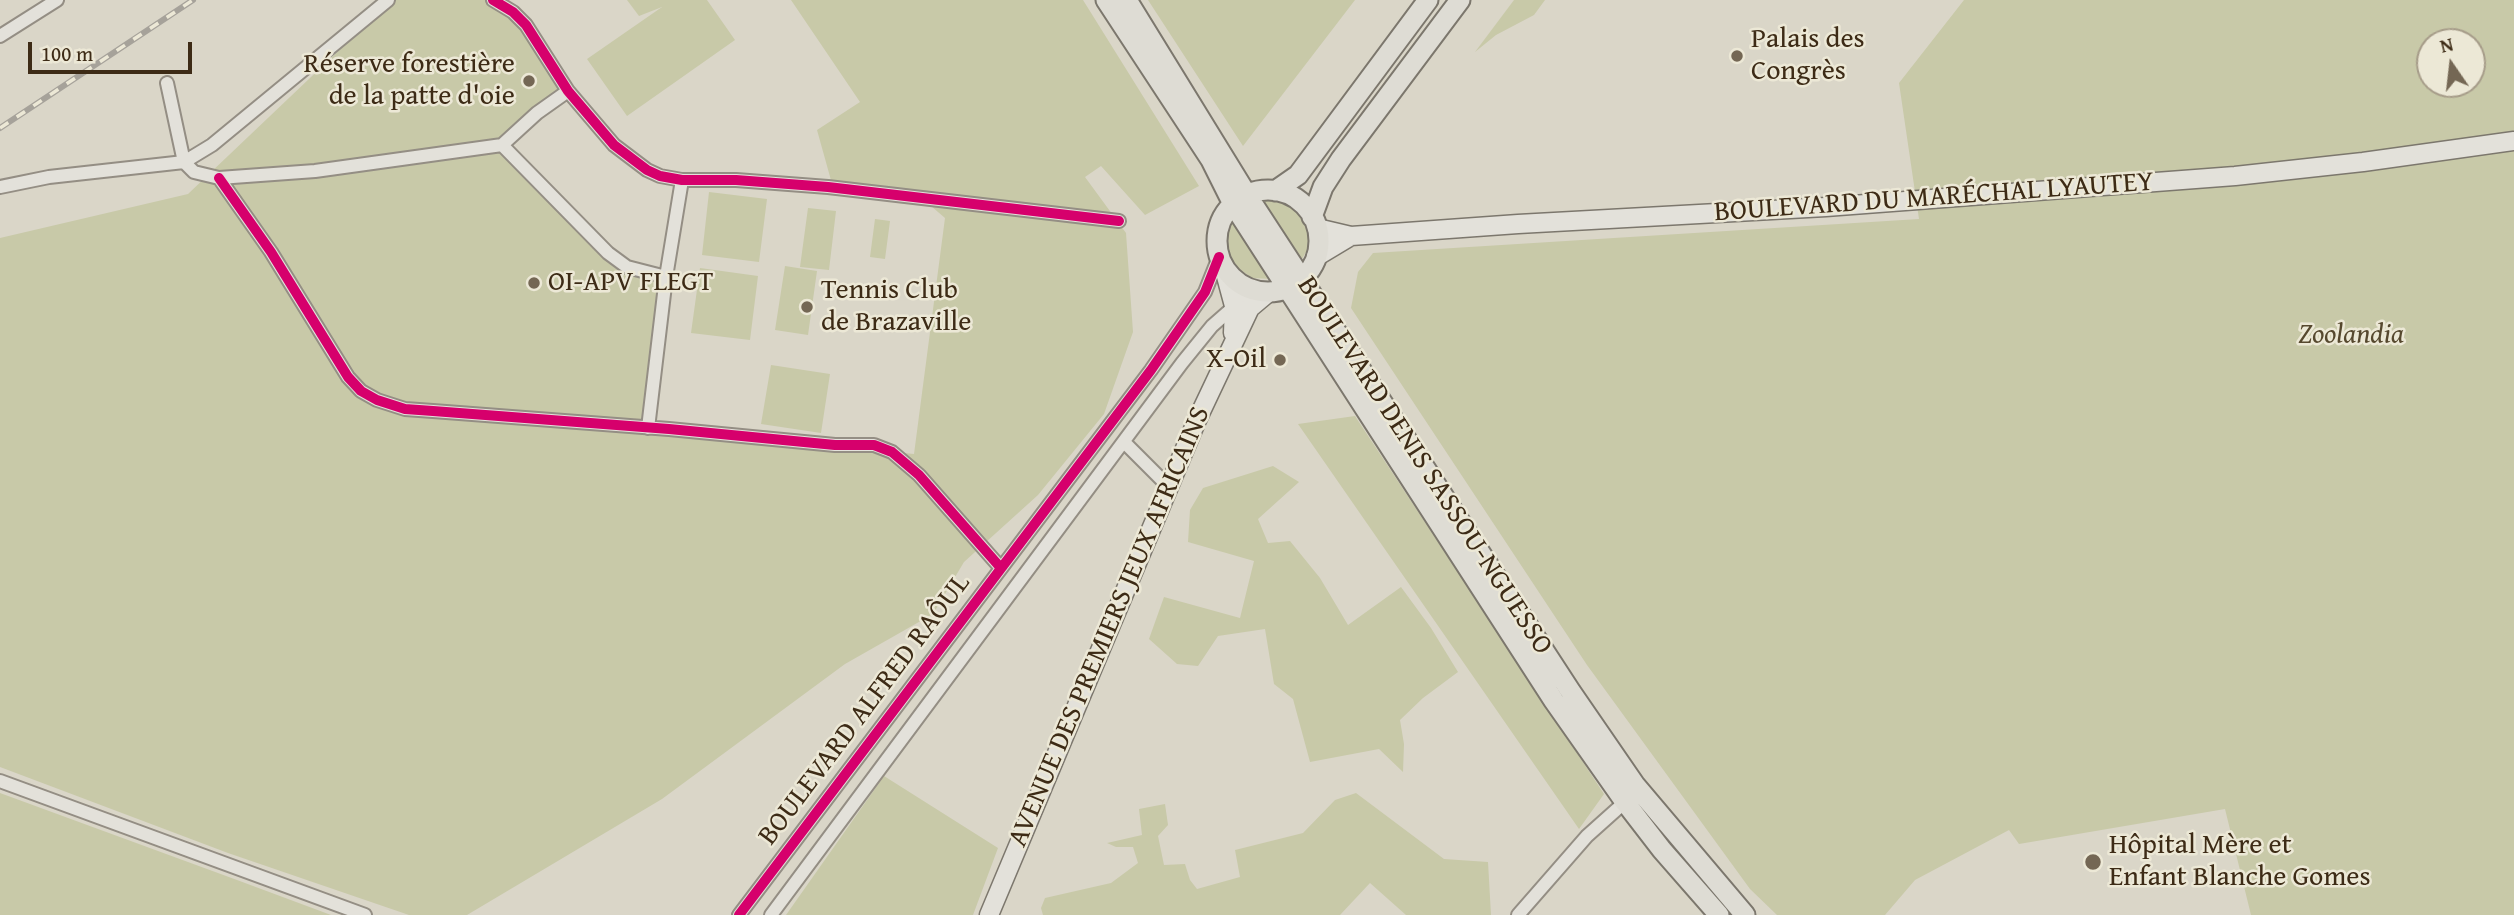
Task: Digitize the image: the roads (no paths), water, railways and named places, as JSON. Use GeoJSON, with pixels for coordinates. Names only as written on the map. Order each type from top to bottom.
{"type":"FeatureCollection","features":[{"type":"Feature","properties":{"kind":"main road","name":"BOULEVARD DENIS SASSOU-NGUESSO"},"geometry":{"type":"LineString","coordinates":[[1106,0],[1240,200]]}},
{"type":"Feature","properties":{"kind":"main road","name":"BOULEVARD DENIS SASSOU-NGUESSO"},"geometry":{"type":"LineString","coordinates":[[1127,0],[1240,200],[1278,287],[1554,701],[1625,802],[1719,915]]}},
{"type":"Feature","properties":{"kind":"main road"},"geometry":{"type":"LineString","coordinates":[[1275,191],[1298,175],[1428,0]]}},
{"type":"Feature","properties":{"kind":"main road"},"geometry":{"type":"LineString","coordinates":[[1314,222],[1323,187],[1340,159],[1460,0]]}},
{"type":"Feature","properties":{"kind":"main road","name":"BOULEVARD DU MARÉCHAL LYAUTEY"},"geometry":{"type":"LineString","coordinates":[[1314,222],[1351,236],[1518,224],[1765,212],[2199,179],[2363,162],[2514,141]]}},
{"type":"Feature","properties":{"kind":"main road"},"geometry":{"type":"LineString","coordinates":[[1261,191],[1275,191],[1303,204],[1314,222],[1318,243],[1316,257],[1278,287],[1232,278],[1222,263],[1217,243],[1218,228],[1224,215],[1240,200],[1261,191]]}},
{"type":"Feature","properties":{"kind":"main road","name":"BOULEVARD DU MARÉCHAL LYAUTEY"},"geometry":{"type":"LineString","coordinates":[[1316,257],[1351,236]]}},
{"type":"Feature","properties":{"kind":"main road","name":"AVENUE DES PREMIERS JEUX AFRICAINS"},"geometry":{"type":"LineString","coordinates":[[1222,263],[1234,306],[1233,340]]}},
{"type":"Feature","properties":{"kind":"main road","name":"BOULEVARD DENIS SASSOU-NGUESSO"},"geometry":{"type":"LineString","coordinates":[[1278,287],[1635,785],[1745,915]]}},
{"type":"Feature","properties":{"kind":"main road","name":"AVENUE DES PREMIERS JEUX AFRICAINS"},"geometry":{"type":"LineString","coordinates":[[989,915],[1168,486],[1233,340],[1250,308],[1278,287]]}},
{"type":"Feature","properties":{"kind":"street"},"geometry":{"type":"LineString","coordinates":[[0,36],[57,0]]}},
{"type":"Feature","properties":{"kind":"street"},"geometry":{"type":"LineString","coordinates":[[0,187],[49,177],[184,162],[212,145],[388,0]]}},
{"type":"Feature","properties":{"kind":"street"},"geometry":{"type":"LineString","coordinates":[[492,0],[513,12],[526,25],[568,91],[614,145],[631,160],[660,176],[682,180],[736,180],[817,186],[1119,221]]}},
{"type":"Feature","properties":{"kind":"street"},"geometry":{"type":"LineString","coordinates":[[167,83],[184,162],[194,172],[219,178],[315,171],[502,145],[537,113],[568,91]]}},
{"type":"Feature","properties":{"kind":"street"},"geometry":{"type":"LineString","coordinates":[[502,145],[608,253],[627,267],[666,277]]}},
{"type":"Feature","properties":{"kind":"street"},"geometry":{"type":"LineString","coordinates":[[219,178],[271,252],[348,377],[361,391],[377,400],[405,409],[883,448],[899,456],[919,475],[1000,567]]}},
{"type":"Feature","properties":{"kind":"street"},"geometry":{"type":"LineString","coordinates":[[648,428],[666,277],[682,180]]}},
{"type":"Feature","properties":{"kind":"street","name":"BOULEVARD ALFRED RAÔUL"},"geometry":{"type":"LineString","coordinates":[[739,915],[1169,345],[1222,263]]}},
{"type":"Feature","properties":{"kind":"street","name":"BOULEVARD ALFRED RAÔUL"},"geometry":{"type":"LineString","coordinates":[[771,915],[1212,326],[1234,306],[1278,287]]}},
{"type":"Feature","properties":{"kind":"street"},"geometry":{"type":"LineString","coordinates":[[1124,442],[1168,486]]}},
{"type":"Feature","properties":{"kind":"street"},"geometry":{"type":"LineString","coordinates":[[0,781],[365,915]]}},
{"type":"Feature","properties":{"kind":"street"},"geometry":{"type":"LineString","coordinates":[[1518,915],[1587,836],[1625,802]]}},
{"type":"Feature","properties":{"kind":"railway"},"geometry":{"type":"LineString","coordinates":[[0,128],[193,0]]}},
{"type":"Feature","properties":{"kind":"place","name":"Palais des Congrès"},"geometry":{"type":"Point","coordinates":[1737,56]}},
{"type":"Feature","properties":{"kind":"place","name":"Réserve forestière de la patte d'oie"},"geometry":{"type":"Point","coordinates":[529,81]}},
{"type":"Feature","properties":{"kind":"place","name":"OI-APV FLEGT"},"geometry":{"type":"Point","coordinates":[534,283]}},
{"type":"Feature","properties":{"kind":"place","name":"Tennis Club de Brazaville"},"geometry":{"type":"Point","coordinates":[807,307]}},
{"type":"Feature","properties":{"kind":"place","name":"X-Oil"},"geometry":{"type":"Point","coordinates":[1280,360]}},
{"type":"Feature","properties":{"kind":"place","name":"Hôpital Mère et Enfant Blanche Gomes"},"geometry":{"type":"Point","coordinates":[2093,862]}},
{"type":"Feature","properties":{"kind":"park label","name":"Zoolandia"},"geometry":{"type":"Point","coordinates":[2351,336]}}]}
